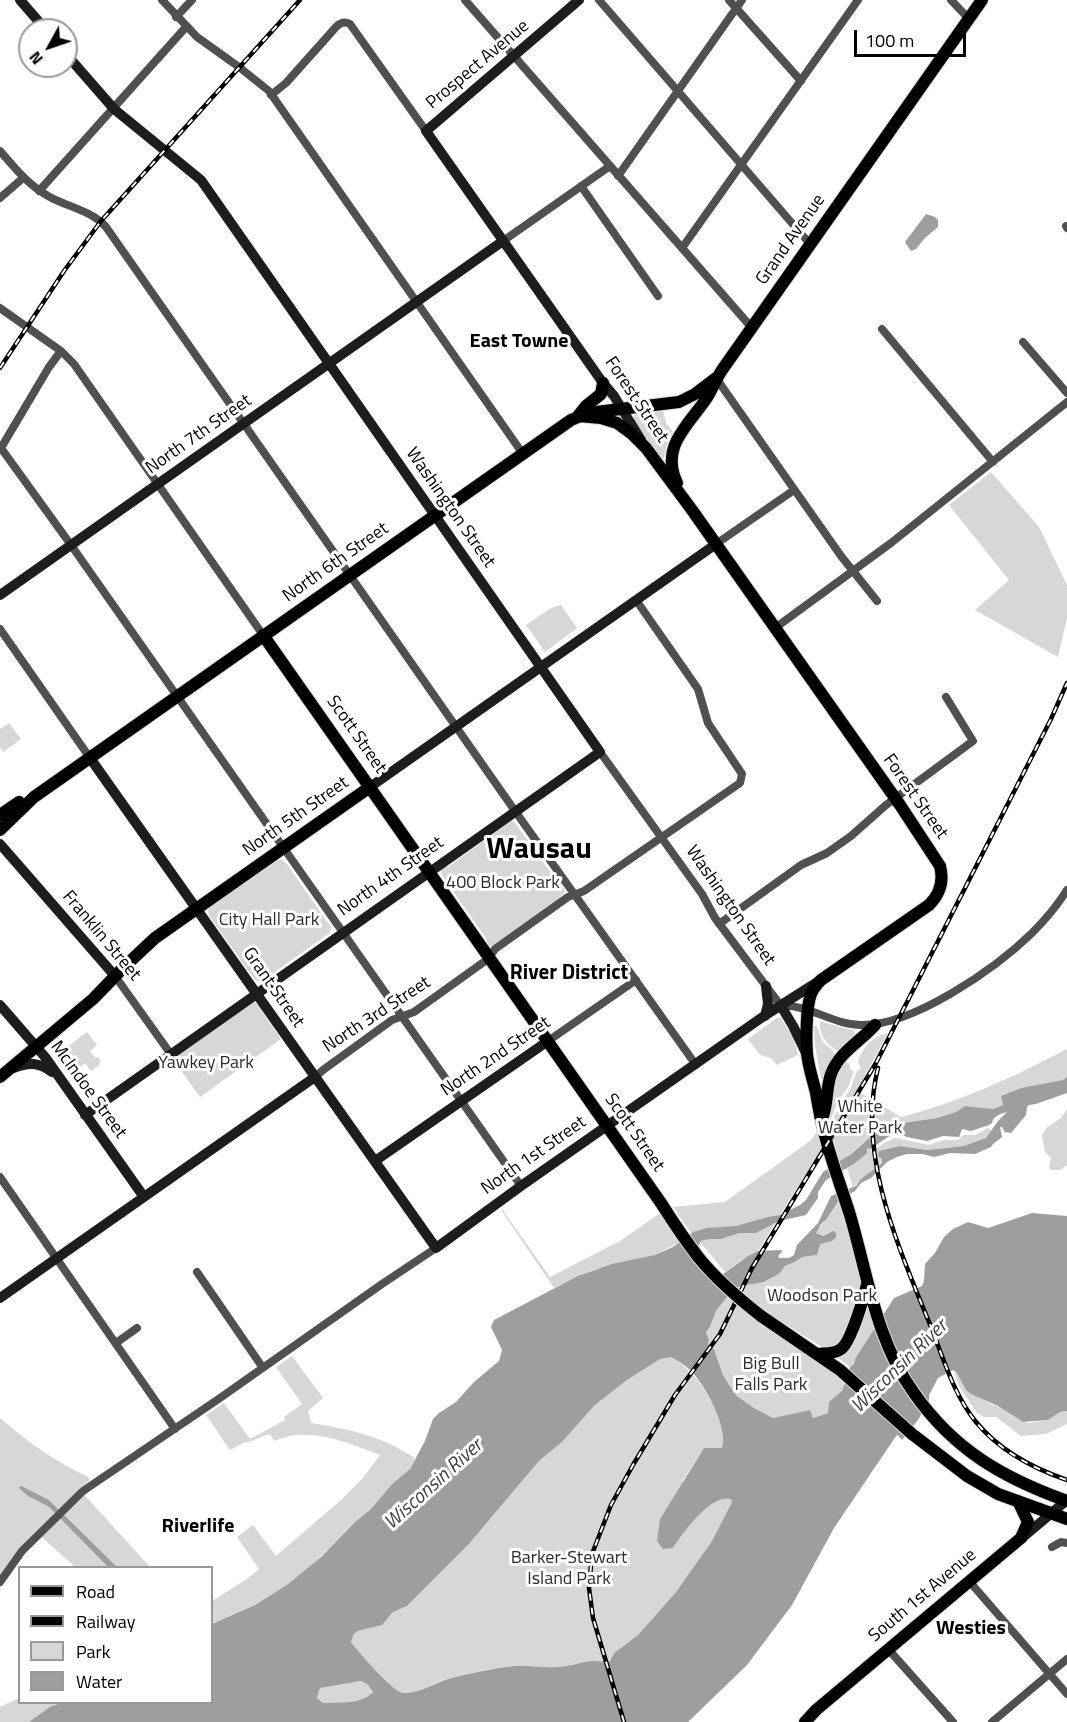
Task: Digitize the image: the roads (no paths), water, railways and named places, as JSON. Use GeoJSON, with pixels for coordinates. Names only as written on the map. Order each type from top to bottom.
{"type":"FeatureCollection","features":[{"type":"Feature","properties":{"kind":"main road","name":"Grand Avenue"},"geometry":{"type":"LineString","coordinates":[[693,510],[672,473],[671,454],[678,436],[709,395],[716,378],[982,0]]}},
{"type":"Feature","properties":{"kind":"main road","name":"North 6th Street"},"geometry":{"type":"LineString","coordinates":[[0,830],[34,797],[578,416],[679,402],[695,394],[716,378]]}},
{"type":"Feature","properties":{"kind":"main road"},"geometry":{"type":"LineString","coordinates":[[578,416],[601,394],[603,383]]}},
{"type":"Feature","properties":{"kind":"main road"},"geometry":{"type":"LineString","coordinates":[[578,416],[601,418],[616,423],[646,448]]}},
{"type":"Feature","properties":{"kind":"main road","name":"Forest Street"},"geometry":{"type":"LineString","coordinates":[[646,448],[693,510],[940,866],[942,877],[939,890]]}},
{"type":"Feature","properties":{"kind":"main road","name":"Scott Street"},"geometry":{"type":"LineString","coordinates":[[263,635],[694,1251],[734,1294],[761,1316],[818,1354]]}},
{"type":"Feature","properties":{"kind":"main road","name":"North 5th Street"},"geometry":{"type":"LineString","coordinates":[[5,1073],[93,999],[155,938],[370,787]]}},
{"type":"Feature","properties":{"kind":"main road"},"geometry":{"type":"LineString","coordinates":[[0,815],[19,801],[34,797]]}},
{"type":"Feature","properties":{"kind":"main road","name":"North 1st Street"},"geometry":{"type":"LineString","coordinates":[[821,980],[924,910],[939,890]]}},
{"type":"Feature","properties":{"kind":"main road"},"geometry":{"type":"LineString","coordinates":[[821,980],[812,993],[808,1011],[807,1056],[821,1120],[877,1317],[896,1365],[927,1410],[957,1442],[984,1462],[1029,1486],[1067,1501]]}},
{"type":"Feature","properties":{"kind":"main road"},"geometry":{"type":"LineString","coordinates":[[821,1120],[826,1106],[830,1079],[837,1062],[848,1048],[875,1024]]}},
{"type":"Feature","properties":{"kind":"main road"},"geometry":{"type":"LineString","coordinates":[[818,1354],[835,1352],[845,1346],[867,1281]]}},
{"type":"Feature","properties":{"kind":"main road"},"geometry":{"type":"LineString","coordinates":[[818,1354],[840,1370],[912,1434],[967,1476],[990,1490],[1067,1518]]}},
{"type":"Feature","properties":{"kind":"main road"},"geometry":{"type":"LineString","coordinates":[[1018,1501],[1028,1522],[1021,1538]]}},
{"type":"Feature","properties":{"kind":"main road","name":"South 1st Avenue"},"geometry":{"type":"LineString","coordinates":[[805,1722],[816,1710],[1021,1538]]}},
{"type":"Feature","properties":{"kind":"street"},"geometry":{"type":"LineString","coordinates":[[20,0],[36,18]]}},
{"type":"Feature","properties":{"kind":"street"},"geometry":{"type":"LineString","coordinates":[[162,0],[197,37],[239,67],[271,95],[523,454]]}},
{"type":"Feature","properties":{"kind":"street"},"geometry":{"type":"LineString","coordinates":[[176,17],[192,0]]}},
{"type":"Feature","properties":{"kind":"street"},"geometry":{"type":"LineString","coordinates":[[465,0],[752,328]]}},
{"type":"Feature","properties":{"kind":"street","name":"Prospect Avenue"},"geometry":{"type":"LineString","coordinates":[[426,131],[579,0]]}},
{"type":"Feature","properties":{"kind":"street"},"geometry":{"type":"LineString","coordinates":[[599,0],[810,244]]}},
{"type":"Feature","properties":{"kind":"street"},"geometry":{"type":"LineString","coordinates":[[729,0],[801,81]]}},
{"type":"Feature","properties":{"kind":"street"},"geometry":{"type":"LineString","coordinates":[[618,176],[742,0]]}},
{"type":"Feature","properties":{"kind":"street"},"geometry":{"type":"LineString","coordinates":[[682,248],[858,0]]}},
{"type":"Feature","properties":{"kind":"street"},"geometry":{"type":"LineString","coordinates":[[951,0],[969,20]]}},
{"type":"Feature","properties":{"kind":"street","name":"Forest Street"},"geometry":{"type":"LineString","coordinates":[[271,95],[284,85],[336,27],[347,22],[612,393],[646,448]]}},
{"type":"Feature","properties":{"kind":"street"},"geometry":{"type":"LineString","coordinates":[[39,191],[186,27]]}},
{"type":"Feature","properties":{"kind":"street","name":"Washington Street"},"geometry":{"type":"LineString","coordinates":[[78,68],[114,109],[201,180],[600,752],[702,894],[719,924],[781,1006]]}},
{"type":"Feature","properties":{"kind":"street"},"geometry":{"type":"LineString","coordinates":[[0,151],[23,178],[39,191],[54,200],[94,216],[105,225],[515,811],[696,1065]]}},
{"type":"Feature","properties":{"kind":"street"},"geometry":{"type":"LineString","coordinates":[[503,241],[610,166]]}},
{"type":"Feature","properties":{"kind":"street"},"geometry":{"type":"LineString","coordinates":[[0,198],[23,178]]}},
{"type":"Feature","properties":{"kind":"street"},"geometry":{"type":"LineString","coordinates":[[581,186],[658,296]]}},
{"type":"Feature","properties":{"kind":"street","name":"North 7th Street"},"geometry":{"type":"LineString","coordinates":[[0,595],[503,241]]}},
{"type":"Feature","properties":{"kind":"street","name":"Scott Street"},"geometry":{"type":"LineString","coordinates":[[0,308],[61,351],[74,364],[263,635]]}},
{"type":"Feature","properties":{"kind":"street"},"geometry":{"type":"LineString","coordinates":[[882,329],[993,462]]}},
{"type":"Feature","properties":{"kind":"street"},"geometry":{"type":"LineString","coordinates":[[1023,342],[1067,393]]}},
{"type":"Feature","properties":{"kind":"street"},"geometry":{"type":"LineString","coordinates":[[61,351],[1,448],[521,1186]]}},
{"type":"Feature","properties":{"kind":"street"},"geometry":{"type":"LineString","coordinates":[[716,378],[794,490],[877,601]]}},
{"type":"Feature","properties":{"kind":"street"},"geometry":{"type":"LineString","coordinates":[[775,628],[854,572],[1067,402]]}},
{"type":"Feature","properties":{"kind":"street"},"geometry":{"type":"LineString","coordinates":[[716,544],[794,490]]}},
{"type":"Feature","properties":{"kind":"street","name":"North 5th Street"},"geometry":{"type":"LineString","coordinates":[[370,787],[716,544]]}},
{"type":"Feature","properties":{"kind":"street","name":"North 3rd Street"},"geometry":{"type":"LineString","coordinates":[[0,1298],[315,1077],[388,1023],[414,1012],[489,957],[496,948],[574,894],[584,891],[661,837],[671,833],[742,781],[741,772],[707,721],[698,689],[636,600]]}},
{"type":"Feature","properties":{"kind":"street","name":"Grant Street"},"geometry":{"type":"LineString","coordinates":[[0,629],[436,1248]]}},
{"type":"Feature","properties":{"kind":"street"},"geometry":{"type":"LineString","coordinates":[[719,924],[804,863],[827,853],[851,836],[895,799],[973,741],[946,697]]}},
{"type":"Feature","properties":{"kind":"street","name":"North 4th Street"},"geometry":{"type":"LineString","coordinates":[[85,1115],[600,752]]}},
{"type":"Feature","properties":{"kind":"street","name":"Franklin Street"},"geometry":{"type":"LineString","coordinates":[[0,844],[115,976],[170,1053]]}},
{"type":"Feature","properties":{"kind":"street"},"geometry":{"type":"LineString","coordinates":[[781,1006],[792,1006],[857,1025],[891,1021],[910,1014],[977,977],[1008,954],[1031,934],[1067,890]]}},
{"type":"Feature","properties":{"kind":"street","name":"North 2nd Street"},"geometry":{"type":"LineString","coordinates":[[375,1161],[636,980]]}},
{"type":"Feature","properties":{"kind":"street","name":"North 1st Street"},"geometry":{"type":"LineString","coordinates":[[0,1582],[16,1558],[83,1491],[436,1248],[765,1016],[821,980]]}},
{"type":"Feature","properties":{"kind":"street"},"geometry":{"type":"LineString","coordinates":[[765,1016],[768,1006],[766,986]]}},
{"type":"Feature","properties":{"kind":"street","name":"McIndoe Street"},"geometry":{"type":"LineString","coordinates":[[0,1005],[37,1047],[144,1197]]}},
{"type":"Feature","properties":{"kind":"street"},"geometry":{"type":"LineString","coordinates":[[781,1006],[807,1056]]}},
{"type":"Feature","properties":{"kind":"street"},"geometry":{"type":"LineString","coordinates":[[5,1073],[26,1064],[38,1064],[60,1078]]}},
{"type":"Feature","properties":{"kind":"street"},"geometry":{"type":"LineString","coordinates":[[0,1177],[175,1429]]}},
{"type":"Feature","properties":{"kind":"street"},"geometry":{"type":"LineString","coordinates":[[197,1272],[263,1368]]}},
{"type":"Feature","properties":{"kind":"street"},"geometry":{"type":"LineString","coordinates":[[116,1343],[137,1328]]}},
{"type":"Feature","properties":{"kind":"street","name":"South 1st Avenue"},"geometry":{"type":"LineString","coordinates":[[1021,1538],[1067,1501]]}},
{"type":"Feature","properties":{"kind":"street"},"geometry":{"type":"LineString","coordinates":[[1052,1547],[1060,1543],[1067,1543]]}},
{"type":"Feature","properties":{"kind":"street"},"geometry":{"type":"LineString","coordinates":[[969,1581],[1067,1694]]}},
{"type":"Feature","properties":{"kind":"street"},"geometry":{"type":"LineString","coordinates":[[888,1649],[953,1722]]}},
{"type":"Feature","properties":{"kind":"street"},"geometry":{"type":"LineString","coordinates":[[992,1722],[1067,1659]]}},
{"type":"Feature","properties":{"kind":"water"},"geometry":{"type":"Polygon","coordinates":[[[926,214],[938,220],[938,227],[916,249],[911,251],[905,242],[926,214]]]}},
{"type":"Feature","properties":{"kind":"water","name":"Wisconsin River"},"geometry":{"type":"Polygon","coordinates":[[[1067,1077],[1067,1093],[1029,1105],[1026,1115],[1011,1133],[1005,1132],[1000,1127],[1002,1137],[991,1147],[975,1154],[950,1153],[934,1157],[907,1154],[887,1162],[871,1178],[861,1183],[855,1191],[838,1201],[821,1224],[816,1233],[823,1236],[833,1231],[836,1237],[832,1241],[820,1244],[817,1255],[802,1257],[785,1266],[779,1274],[764,1282],[741,1286],[733,1290],[716,1311],[706,1333],[708,1344],[714,1349],[723,1375],[737,1396],[773,1418],[810,1410],[813,1418],[828,1413],[829,1402],[842,1391],[850,1367],[894,1298],[922,1286],[925,1264],[935,1253],[944,1237],[953,1229],[968,1222],[988,1228],[1032,1213],[1067,1216],[1067,1411],[1060,1412],[1048,1420],[1023,1422],[998,1406],[971,1394],[953,1370],[938,1378],[918,1420],[902,1440],[898,1435],[896,1436],[834,1528],[792,1605],[747,1665],[688,1722],[29,1722],[58,1704],[213,1704],[213,1624],[257,1604],[288,1584],[321,1557],[371,1509],[392,1484],[410,1469],[425,1441],[433,1419],[456,1402],[474,1382],[499,1361],[502,1350],[491,1327],[494,1320],[578,1276],[612,1264],[655,1255],[673,1247],[693,1232],[707,1228],[736,1226],[780,1215],[806,1200],[823,1172],[889,1125],[937,1118],[956,1112],[965,1106],[993,1109],[1003,1105],[1001,1096],[1021,1088],[1063,1080],[1067,1077]],[[1007,1112],[995,1117],[989,1125],[971,1131],[962,1129],[959,1137],[943,1136],[927,1141],[907,1137],[902,1135],[901,1131],[897,1131],[870,1149],[867,1148],[867,1153],[854,1164],[826,1180],[818,1192],[818,1198],[806,1215],[779,1221],[756,1233],[740,1233],[721,1239],[701,1241],[697,1257],[702,1270],[710,1279],[716,1279],[758,1251],[781,1250],[779,1258],[789,1258],[794,1255],[797,1245],[818,1223],[831,1196],[856,1186],[861,1179],[882,1163],[882,1159],[878,1156],[879,1151],[900,1146],[927,1150],[964,1146],[986,1138],[1007,1112]],[[671,1357],[660,1359],[627,1380],[595,1405],[562,1442],[539,1461],[468,1545],[407,1606],[393,1612],[382,1625],[354,1634],[351,1642],[398,1691],[409,1693],[451,1678],[498,1668],[560,1667],[592,1661],[610,1661],[614,1653],[638,1635],[676,1592],[712,1541],[732,1502],[731,1499],[723,1499],[706,1508],[690,1524],[673,1548],[663,1549],[657,1541],[660,1519],[704,1448],[722,1448],[723,1439],[719,1418],[709,1396],[691,1371],[671,1357]],[[361,1681],[320,1688],[317,1698],[323,1703],[343,1703],[362,1699],[373,1692],[367,1684],[361,1681]]]}},
{"type":"Feature","properties":{"kind":"water"},"geometry":{"type":"Polygon","coordinates":[[[21,1486],[49,1500],[116,1566],[107,1566],[49,1507],[28,1496],[19,1488],[21,1486]]]}},
{"type":"Feature","properties":{"kind":"railway"},"geometry":{"type":"LineString","coordinates":[[0,368],[64,271],[101,221],[300,0]]}},
{"type":"Feature","properties":{"kind":"railway"},"geometry":{"type":"LineString","coordinates":[[624,1722],[593,1618],[589,1588],[592,1554],[611,1505],[675,1395],[720,1334],[752,1268],[876,1063],[1051,719],[1067,683]]}},
{"type":"Feature","properties":{"kind":"railway"},"geometry":{"type":"LineString","coordinates":[[878,1068],[873,1101],[872,1134],[884,1200],[906,1265],[956,1389],[968,1412],[995,1442],[1029,1464],[1067,1480]]}},
{"type":"Feature","properties":{"kind":"district","name":"East Towne"},"geometry":{"type":"Point","coordinates":[519,342]}},
{"type":"Feature","properties":{"kind":"district","name":"Wausau"},"geometry":{"type":"Point","coordinates":[539,851]}},
{"type":"Feature","properties":{"kind":"district","name":"River District"},"geometry":{"type":"Point","coordinates":[569,974]}},
{"type":"Feature","properties":{"kind":"district","name":"Riverlife"},"geometry":{"type":"Point","coordinates":[198,1527]}},
{"type":"Feature","properties":{"kind":"district","name":"Westies"},"geometry":{"type":"Point","coordinates":[971,1629]}},
{"type":"Feature","properties":{"kind":"park label","name":"400 Block Park"},"geometry":{"type":"Point","coordinates":[503,884]}},
{"type":"Feature","properties":{"kind":"park label","name":"City Hall Park"},"geometry":{"type":"Point","coordinates":[269,921]}},
{"type":"Feature","properties":{"kind":"park label","name":"Yawkey Park"},"geometry":{"type":"Point","coordinates":[206,1064]}},
{"type":"Feature","properties":{"kind":"park label","name":"White Water Park"},"geometry":{"type":"Point","coordinates":[860,1118]}},
{"type":"Feature","properties":{"kind":"park label","name":"Woodson Park"},"geometry":{"type":"Point","coordinates":[822,1297]}},
{"type":"Feature","properties":{"kind":"park label","name":"Big Bull Falls Park"},"geometry":{"type":"Point","coordinates":[771,1375]}},
{"type":"Feature","properties":{"kind":"park label","name":"Barker-Stewart Island Park"},"geometry":{"type":"Point","coordinates":[569,1569]}}]}
